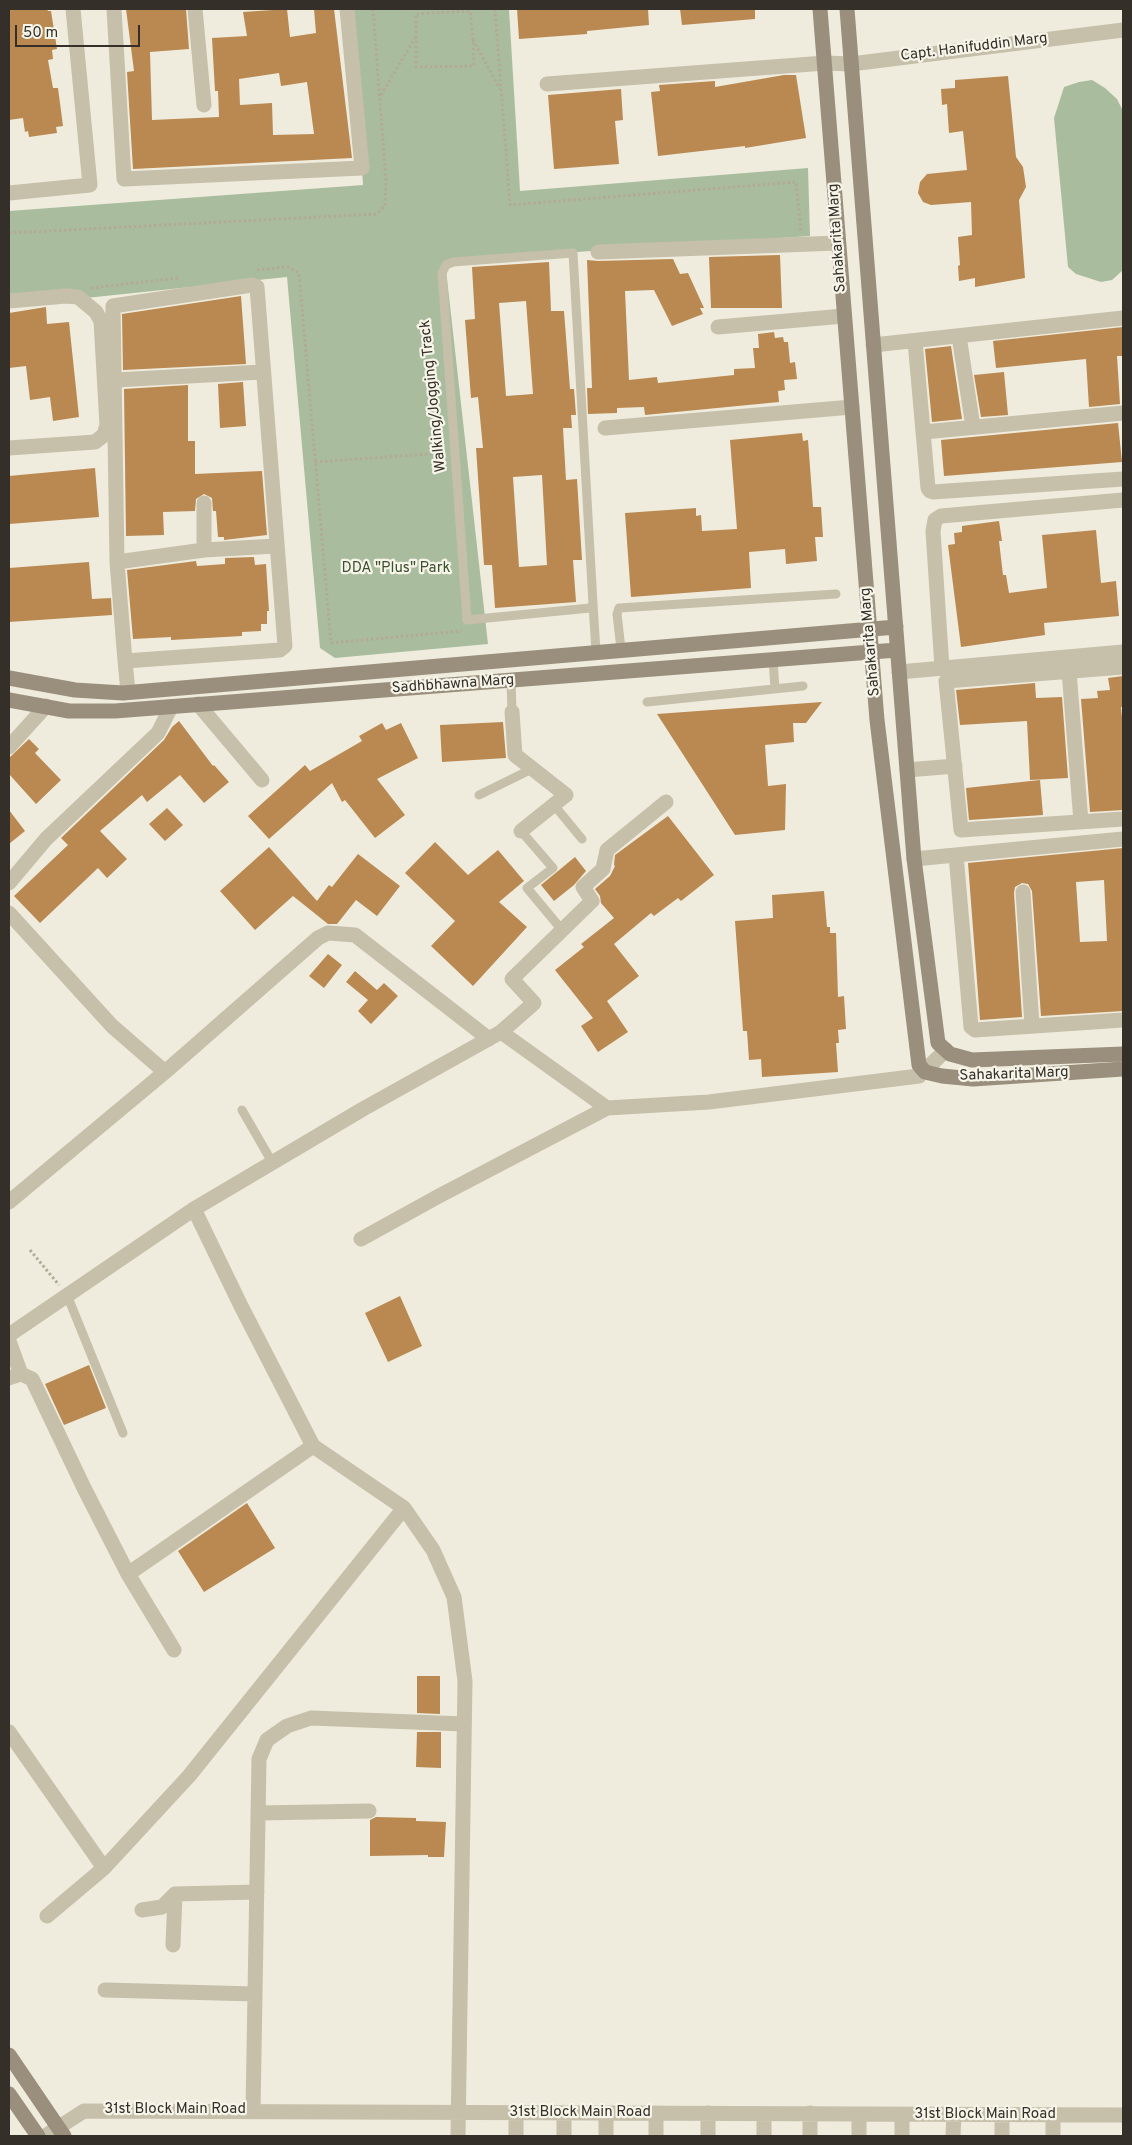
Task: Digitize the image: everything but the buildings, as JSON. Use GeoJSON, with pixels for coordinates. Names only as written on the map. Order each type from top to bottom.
{"type":"FeatureCollection","features":[{"type":"Feature","properties":{"kind":"street"},"geometry":{"type":"LineString","coordinates":[[9,193],[90,185],[73,9]]}},
{"type":"Feature","properties":{"kind":"street"},"geometry":{"type":"LineString","coordinates":[[114,9],[124,179],[362,168],[347,9]]}},
{"type":"Feature","properties":{"kind":"street"},"geometry":{"type":"LineString","coordinates":[[195,9],[204,106]]}},
{"type":"Feature","properties":{"kind":"street","name":"Sahakarita Marg"},"geometry":{"type":"LineString","coordinates":[[820,9],[877,720],[919,1065],[925,1072],[972,1079],[1123,1069]]}},
{"type":"Feature","properties":{"kind":"street","name":"Sahakarita Marg"},"geometry":{"type":"LineString","coordinates":[[847,9],[914,859],[938,1043],[950,1054],[972,1060],[1123,1054]]}},
{"type":"Feature","properties":{"kind":"street","name":"Capt. Hanifuddin Marg"},"geometry":{"type":"LineString","coordinates":[[548,84],[825,63],[851,64],[1123,30]]}},
{"type":"Feature","properties":{"kind":"street"},"geometry":{"type":"LineString","coordinates":[[598,252],[838,242]]}},
{"type":"Feature","properties":{"kind":"street"},"geometry":{"type":"LineString","coordinates":[[125,661],[280,650],[285,646],[262,372],[257,287],[252,285],[113,306],[116,380],[117,562],[125,661],[128,692]]}},
{"type":"Feature","properties":{"kind":"street"},"geometry":{"type":"LineString","coordinates":[[9,301],[66,296],[78,297],[96,312],[101,321],[107,424],[104,435],[95,442],[9,448]]}},
{"type":"Feature","properties":{"kind":"street"},"geometry":{"type":"LineString","coordinates":[[718,327],[844,316]]}},
{"type":"Feature","properties":{"kind":"street"},"geometry":{"type":"LineString","coordinates":[[873,345],[1123,318]]}},
{"type":"Feature","properties":{"kind":"street"},"geometry":{"type":"LineString","coordinates":[[959,336],[973,427]]}},
{"type":"Feature","properties":{"kind":"street"},"geometry":{"type":"LineString","coordinates":[[915,341],[928,488],[933,492],[1123,479]]}},
{"type":"Feature","properties":{"kind":"street"},"geometry":{"type":"LineString","coordinates":[[116,380],[262,372]]}},
{"type":"Feature","properties":{"kind":"street"},"geometry":{"type":"LineString","coordinates":[[604,428],[852,407]]}},
{"type":"Feature","properties":{"kind":"street"},"geometry":{"type":"LineString","coordinates":[[924,432],[1123,413]]}},
{"type":"Feature","properties":{"kind":"street"},"geometry":{"type":"LineString","coordinates":[[942,668],[933,530],[935,520],[940,516],[1123,500]]}},
{"type":"Feature","properties":{"kind":"street"},"geometry":{"type":"LineString","coordinates":[[204,503],[204,550]]}},
{"type":"Feature","properties":{"kind":"street"},"geometry":{"type":"LineString","coordinates":[[117,562],[204,550],[276,546]]}},
{"type":"Feature","properties":{"kind":"street","name":"Sadhbhawna Marg"},"geometry":{"type":"LineString","coordinates":[[9,678],[75,690],[128,692],[896,627]]}},
{"type":"Feature","properties":{"kind":"street","name":"Sadhbhawna Marg"},"geometry":{"type":"LineString","coordinates":[[9,700],[68,711],[115,711],[898,650]]}},
{"type":"Feature","properties":{"kind":"street"},"geometry":{"type":"LineString","coordinates":[[899,672],[1123,652]]}},
{"type":"Feature","properties":{"kind":"street"},"geometry":{"type":"LineString","coordinates":[[1123,667],[946,681],[961,830],[1123,819]]}},
{"type":"Feature","properties":{"kind":"street"},"geometry":{"type":"LineString","coordinates":[[1069,671],[1082,822]]}},
{"type":"Feature","properties":{"kind":"street"},"geometry":{"type":"LineString","coordinates":[[198,704],[262,780]]}},
{"type":"Feature","properties":{"kind":"street"},"geometry":{"type":"LineString","coordinates":[[9,748],[46,706]]}},
{"type":"Feature","properties":{"kind":"street"},"geometry":{"type":"LineString","coordinates":[[9,883],[46,839],[158,733],[171,707]]}},
{"type":"Feature","properties":{"kind":"street"},"geometry":{"type":"LineString","coordinates":[[512,712],[515,755],[566,795],[521,831]]}},
{"type":"Feature","properties":{"kind":"street"},"geometry":{"type":"LineString","coordinates":[[907,770],[955,766]]}},
{"type":"Feature","properties":{"kind":"street"},"geometry":{"type":"LineString","coordinates":[[9,1335],[194,1208],[495,1036],[534,1003],[512,979],[592,901],[583,887],[603,869],[607,850],[666,802]]}},
{"type":"Feature","properties":{"kind":"street"},"geometry":{"type":"LineString","coordinates":[[914,859],[1123,840]]}},
{"type":"Feature","properties":{"kind":"street"},"geometry":{"type":"LineString","coordinates":[[956,855],[971,1027],[975,1030],[1123,1020]]}},
{"type":"Feature","properties":{"kind":"street"},"geometry":{"type":"LineString","coordinates":[[1023,892],[1032,1025]]}},
{"type":"Feature","properties":{"kind":"street"},"geometry":{"type":"LineString","coordinates":[[9,913],[112,1026],[165,1072]]}},
{"type":"Feature","properties":{"kind":"street"},"geometry":{"type":"LineString","coordinates":[[9,1202],[165,1072],[318,938],[328,933],[356,935],[495,1036],[607,1108]]}},
{"type":"Feature","properties":{"kind":"street"},"geometry":{"type":"LineString","coordinates":[[361,1239],[607,1108],[710,1102],[919,1076],[946,1050]]}},
{"type":"Feature","properties":{"kind":"street"},"geometry":{"type":"LineString","coordinates":[[194,1208],[241,1306],[313,1446],[404,1508],[433,1550],[454,1596],[465,1681],[458,2136]]}},
{"type":"Feature","properties":{"kind":"street"},"geometry":{"type":"LineString","coordinates":[[9,1341],[15,1376],[32,1379],[128,1574],[174,1650]]}},
{"type":"Feature","properties":{"kind":"street"},"geometry":{"type":"LineString","coordinates":[[128,1574],[313,1446]]}},
{"type":"Feature","properties":{"kind":"street"},"geometry":{"type":"LineString","coordinates":[[46,1916],[104,1868],[189,1776],[404,1508]]}},
{"type":"Feature","properties":{"kind":"street"},"geometry":{"type":"LineString","coordinates":[[253,2110],[259,1759],[267,1740],[287,1726],[311,1718],[464,1724]]}},
{"type":"Feature","properties":{"kind":"street"},"geometry":{"type":"LineString","coordinates":[[9,1732],[104,1868]]}},
{"type":"Feature","properties":{"kind":"street"},"geometry":{"type":"LineString","coordinates":[[259,1813],[369,1811]]}},
{"type":"Feature","properties":{"kind":"street"},"geometry":{"type":"LineString","coordinates":[[142,1910],[162,1907],[175,1894],[257,1892]]}},
{"type":"Feature","properties":{"kind":"street"},"geometry":{"type":"LineString","coordinates":[[174,1945],[175,1894]]}},
{"type":"Feature","properties":{"kind":"street"},"geometry":{"type":"LineString","coordinates":[[104,1990],[256,1994]]}},
{"type":"Feature","properties":{"kind":"street"},"geometry":{"type":"LineString","coordinates":[[9,2055],[62,2132]]}},
{"type":"Feature","properties":{"kind":"street"},"geometry":{"type":"LineString","coordinates":[[9,2094],[38,2136]]}},
{"type":"Feature","properties":{"kind":"street","name":"31st Block Main Road"},"geometry":{"type":"LineString","coordinates":[[45,2136],[62,2132],[84,2111],[253,2110],[516,2114],[1123,2115]]}},
{"type":"Feature","properties":{"kind":"street"},"geometry":{"type":"LineString","coordinates":[[606,2113],[606,2136]]}},
{"type":"Feature","properties":{"kind":"street"},"geometry":{"type":"LineString","coordinates":[[656,2113],[656,2136]]}},
{"type":"Feature","properties":{"kind":"street"},"geometry":{"type":"LineString","coordinates":[[708,2113],[708,2136]]}},
{"type":"Feature","properties":{"kind":"street"},"geometry":{"type":"LineString","coordinates":[[810,2113],[810,2136]]}},
{"type":"Feature","properties":{"kind":"street"},"geometry":{"type":"LineString","coordinates":[[516,2114],[516,2136]]}},
{"type":"Feature","properties":{"kind":"street"},"geometry":{"type":"LineString","coordinates":[[564,2114],[564,2136]]}},
{"type":"Feature","properties":{"kind":"street"},"geometry":{"type":"LineString","coordinates":[[764,2114],[764,2136]]}},
{"type":"Feature","properties":{"kind":"street"},"geometry":{"type":"LineString","coordinates":[[902,2114],[902,2136]]}},
{"type":"Feature","properties":{"kind":"street"},"geometry":{"type":"LineString","coordinates":[[859,2115],[859,2136]]}},
{"type":"Feature","properties":{"kind":"street"},"geometry":{"type":"LineString","coordinates":[[953,2136],[954,2115]]}},
{"type":"Feature","properties":{"kind":"street"},"geometry":{"type":"LineString","coordinates":[[1002,2115],[1002,2136]]}},
{"type":"Feature","properties":{"kind":"street"},"geometry":{"type":"LineString","coordinates":[[1053,2115],[1053,2136]]}},
{"type":"Feature","properties":{"kind":"lane"},"geometry":{"type":"LineString","coordinates":[[593,604],[590,608],[467,620],[442,273],[446,265],[453,262],[573,253],[596,652]]}},
{"type":"Feature","properties":{"kind":"lane"},"geometry":{"type":"LineString","coordinates":[[621,649],[617,612],[619,608],[836,594]]}},
{"type":"Feature","properties":{"kind":"lane"},"geometry":{"type":"LineString","coordinates":[[773,660],[775,689]]}},
{"type":"Feature","properties":{"kind":"lane"},"geometry":{"type":"LineString","coordinates":[[510,680],[512,712]]}},
{"type":"Feature","properties":{"kind":"lane"},"geometry":{"type":"LineString","coordinates":[[647,702],[803,686]]}},
{"type":"Feature","properties":{"kind":"lane"},"geometry":{"type":"LineString","coordinates":[[479,795],[532,769]]}},
{"type":"Feature","properties":{"kind":"lane"},"geometry":{"type":"LineString","coordinates":[[554,805],[582,839]]}},
{"type":"Feature","properties":{"kind":"lane"},"geometry":{"type":"LineString","coordinates":[[521,831],[553,868],[527,888],[562,930]]}},
{"type":"Feature","properties":{"kind":"lane"},"geometry":{"type":"LineString","coordinates":[[242,1110],[272,1162]]}},
{"type":"Feature","properties":{"kind":"lane"},"geometry":{"type":"LineString","coordinates":[[67,1295],[123,1433]]}},
{"type":"Feature","properties":{"kind":"path"},"geometry":{"type":"LineString","coordinates":[[9,233],[376,214],[385,206],[386,182],[373,9]]}},
{"type":"Feature","properties":{"kind":"path"},"geometry":{"type":"LineString","coordinates":[[494,9],[510,205],[796,182],[801,236]]}},
{"type":"Feature","properties":{"kind":"path"},"geometry":{"type":"LineString","coordinates":[[470,11],[473,40],[474,66],[416,67],[416,14],[470,11]]}},
{"type":"Feature","properties":{"kind":"path"},"geometry":{"type":"LineString","coordinates":[[380,96],[416,38]]}},
{"type":"Feature","properties":{"kind":"path"},"geometry":{"type":"LineString","coordinates":[[473,40],[501,92]]}},
{"type":"Feature","properties":{"kind":"path"},"geometry":{"type":"LineString","coordinates":[[250,271],[288,267],[299,273],[331,643],[464,631]]}},
{"type":"Feature","properties":{"kind":"path"},"geometry":{"type":"LineString","coordinates":[[86,288],[182,278]]}},
{"type":"Feature","properties":{"kind":"path"},"geometry":{"type":"LineString","coordinates":[[315,462],[452,452]]}},
{"type":"Feature","properties":{"kind":"path"},"geometry":{"type":"LineString","coordinates":[[30,1250],[67,1295]]}},
{"type":"Feature","properties":{"kind":"green space","name":"DDA \"Plus\" Park"},"geometry":{"type":"Polygon","coordinates":[[[352,9],[509,9],[520,191],[808,168],[810,236],[445,261],[488,644],[335,658],[320,648],[287,277],[9,306],[9,211],[363,185],[352,9]]]}},
{"type":"Feature","properties":{"kind":"green space"},"geometry":{"type":"Polygon","coordinates":[[[1092,80],[1117,99],[1123,111],[1123,270],[1112,280],[1101,282],[1076,274],[1068,267],[1054,118],[1064,87],[1092,80]]]}}]}
